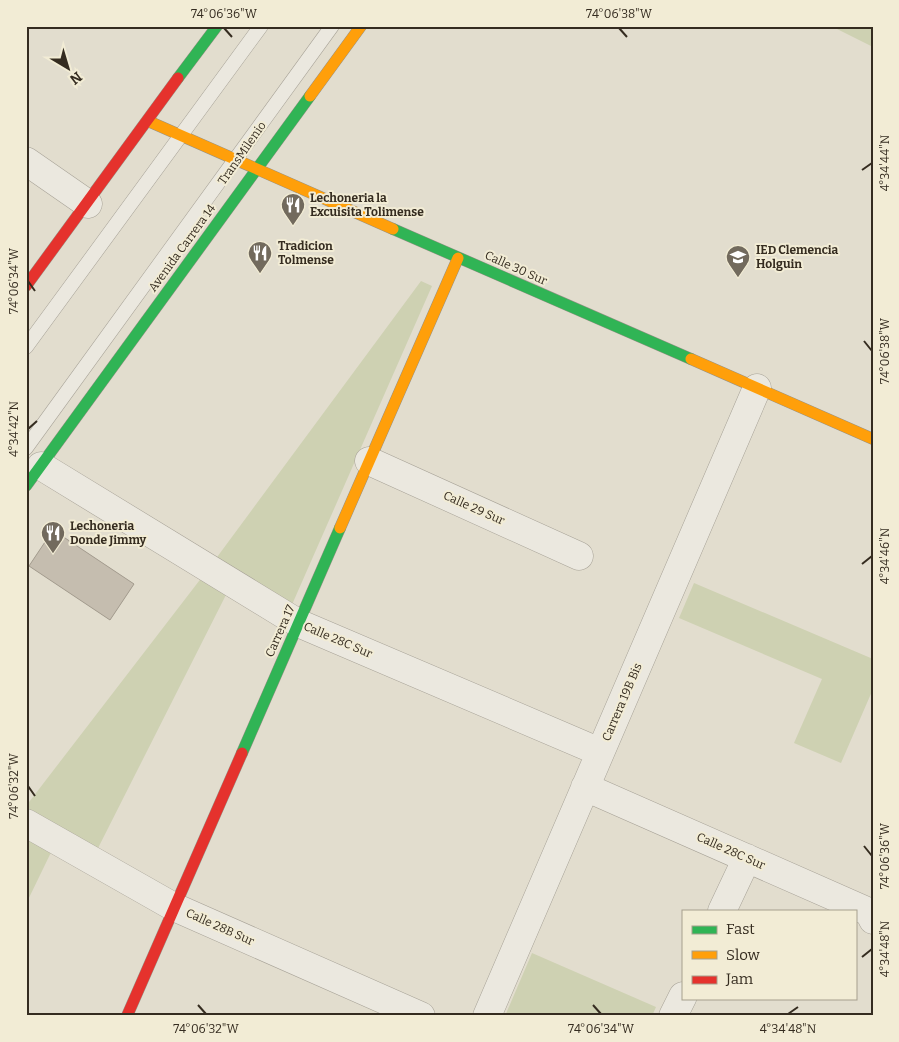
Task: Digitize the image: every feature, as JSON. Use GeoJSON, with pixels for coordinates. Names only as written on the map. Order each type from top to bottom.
{"type":"FeatureCollection","features":[{"type":"Feature","properties":{"kind":"main road"},"geometry":{"type":"LineString","coordinates":[[26,286],[217,26]]}},
{"type":"Feature","properties":{"kind":"main road","name":"Avenida Carrera 14"},"geometry":{"type":"LineString","coordinates":[[31,467],[257,169],[361,26]]}},
{"type":"Feature","properties":{"kind":"main road","name":"Calle 30 Sur"},"geometry":{"type":"LineString","coordinates":[[148,121],[873,439]]}},
{"type":"Feature","properties":{"kind":"main road","name":"Carrera 17"},"geometry":{"type":"LineString","coordinates":[[126,1016],[458,258]]}},
{"type":"Feature","properties":{"kind":"street"},"geometry":{"type":"LineString","coordinates":[[26,161],[88,204]]}},
{"type":"Feature","properties":{"kind":"street","name":"Carrera 19B Bis"},"geometry":{"type":"LineString","coordinates":[[487,1016],[757,388]]}},
{"type":"Feature","properties":{"kind":"street","name":"Calle 29 Sur"},"geometry":{"type":"LineString","coordinates":[[369,461],[579,556]]}},
{"type":"Feature","properties":{"kind":"street","name":"Calle 28C Sur"},"geometry":{"type":"LineString","coordinates":[[31,467],[298,622],[600,752]]}},
{"type":"Feature","properties":{"kind":"street","name":"Calle 28C Sur"},"geometry":{"type":"LineString","coordinates":[[585,787],[872,912]]}},
{"type":"Feature","properties":{"kind":"street","name":"Calle 28B Sur"},"geometry":{"type":"LineString","coordinates":[[26,822],[174,906],[421,1016]]}},
{"type":"Feature","properties":{"kind":"street"},"geometry":{"type":"LineString","coordinates":[[722,910],[747,858]]}},
{"type":"Feature","properties":{"kind":"street"},"geometry":{"type":"LineString","coordinates":[[673,1016],[682,998]]}},
{"type":"Feature","properties":{"kind":"lane"},"geometry":{"type":"LineString","coordinates":[[26,347],[261,26]]}},
{"type":"Feature","properties":{"kind":"lane","name":"TransMilenio"},"geometry":{"type":"LineString","coordinates":[[31,467],[237,160],[332,26]]}},
{"type":"Feature","properties":{"kind":"green space"},"geometry":{"type":"Polygon","coordinates":[[[831,26],[873,26],[873,47],[831,26]]]}},
{"type":"Feature","properties":{"kind":"green space"},"geometry":{"type":"Polygon","coordinates":[[[421,281],[432,286],[287,616],[232,583],[92,860],[57,840],[26,904],[26,806],[209,568],[421,281]]]}},
{"type":"Feature","properties":{"kind":"green space"},"geometry":{"type":"Polygon","coordinates":[[[694,583],[873,659],[873,689],[841,763],[794,743],[822,679],[679,618],[694,583]]]}},
{"type":"Feature","properties":{"kind":"green space"},"geometry":{"type":"Polygon","coordinates":[[[532,953],[656,1007],[652,1016],[505,1016],[532,953]]]}},
{"type":"Feature","properties":{"kind":"building"},"geometry":{"type":"Polygon","coordinates":[[[53,530],[134,584],[110,620],[29,566],[53,530]]]}},
{"type":"Feature","properties":{"kind":"traffic: fast"},"geometry":{"type":"LineString","coordinates":[[178,78],[217,26]]}},
{"type":"Feature","properties":{"kind":"traffic: fast"},"geometry":{"type":"LineString","coordinates":[[26,486],[310,96]]}},
{"type":"Feature","properties":{"kind":"traffic: fast"},"geometry":{"type":"LineString","coordinates":[[393,229],[691,359]]}},
{"type":"Feature","properties":{"kind":"traffic: fast"},"geometry":{"type":"LineString","coordinates":[[242,753],[340,528]]}},
{"type":"Feature","properties":{"kind":"traffic: slow"},"geometry":{"type":"LineString","coordinates":[[310,96],[361,26]]}},
{"type":"Feature","properties":{"kind":"traffic: slow"},"geometry":{"type":"LineString","coordinates":[[148,121],[393,229]]}},
{"type":"Feature","properties":{"kind":"traffic: slow"},"geometry":{"type":"LineString","coordinates":[[340,528],[458,258]]}},
{"type":"Feature","properties":{"kind":"traffic: slow"},"geometry":{"type":"LineString","coordinates":[[691,359],[873,439]]}},
{"type":"Feature","properties":{"kind":"traffic: jam"},"geometry":{"type":"LineString","coordinates":[[26,286],[178,78]]}},
{"type":"Feature","properties":{"kind":"traffic: jam"},"geometry":{"type":"LineString","coordinates":[[127,1016],[242,753]]}},
{"type":"Feature","properties":{"kind":"place","name":"Lechoneria la Excuisita Tolimense"},"geometry":{"type":"Point","coordinates":[293,226]}},
{"type":"Feature","properties":{"kind":"place","name":"Tradicion Tolmense"},"geometry":{"type":"Point","coordinates":[260,274]}},
{"type":"Feature","properties":{"kind":"place","name":"IED Clemencia Holguin"},"geometry":{"type":"Point","coordinates":[738,278]}},
{"type":"Feature","properties":{"kind":"place","name":"Lechoneria Donde Jimmy"},"geometry":{"type":"Point","coordinates":[53,554]}}]}
